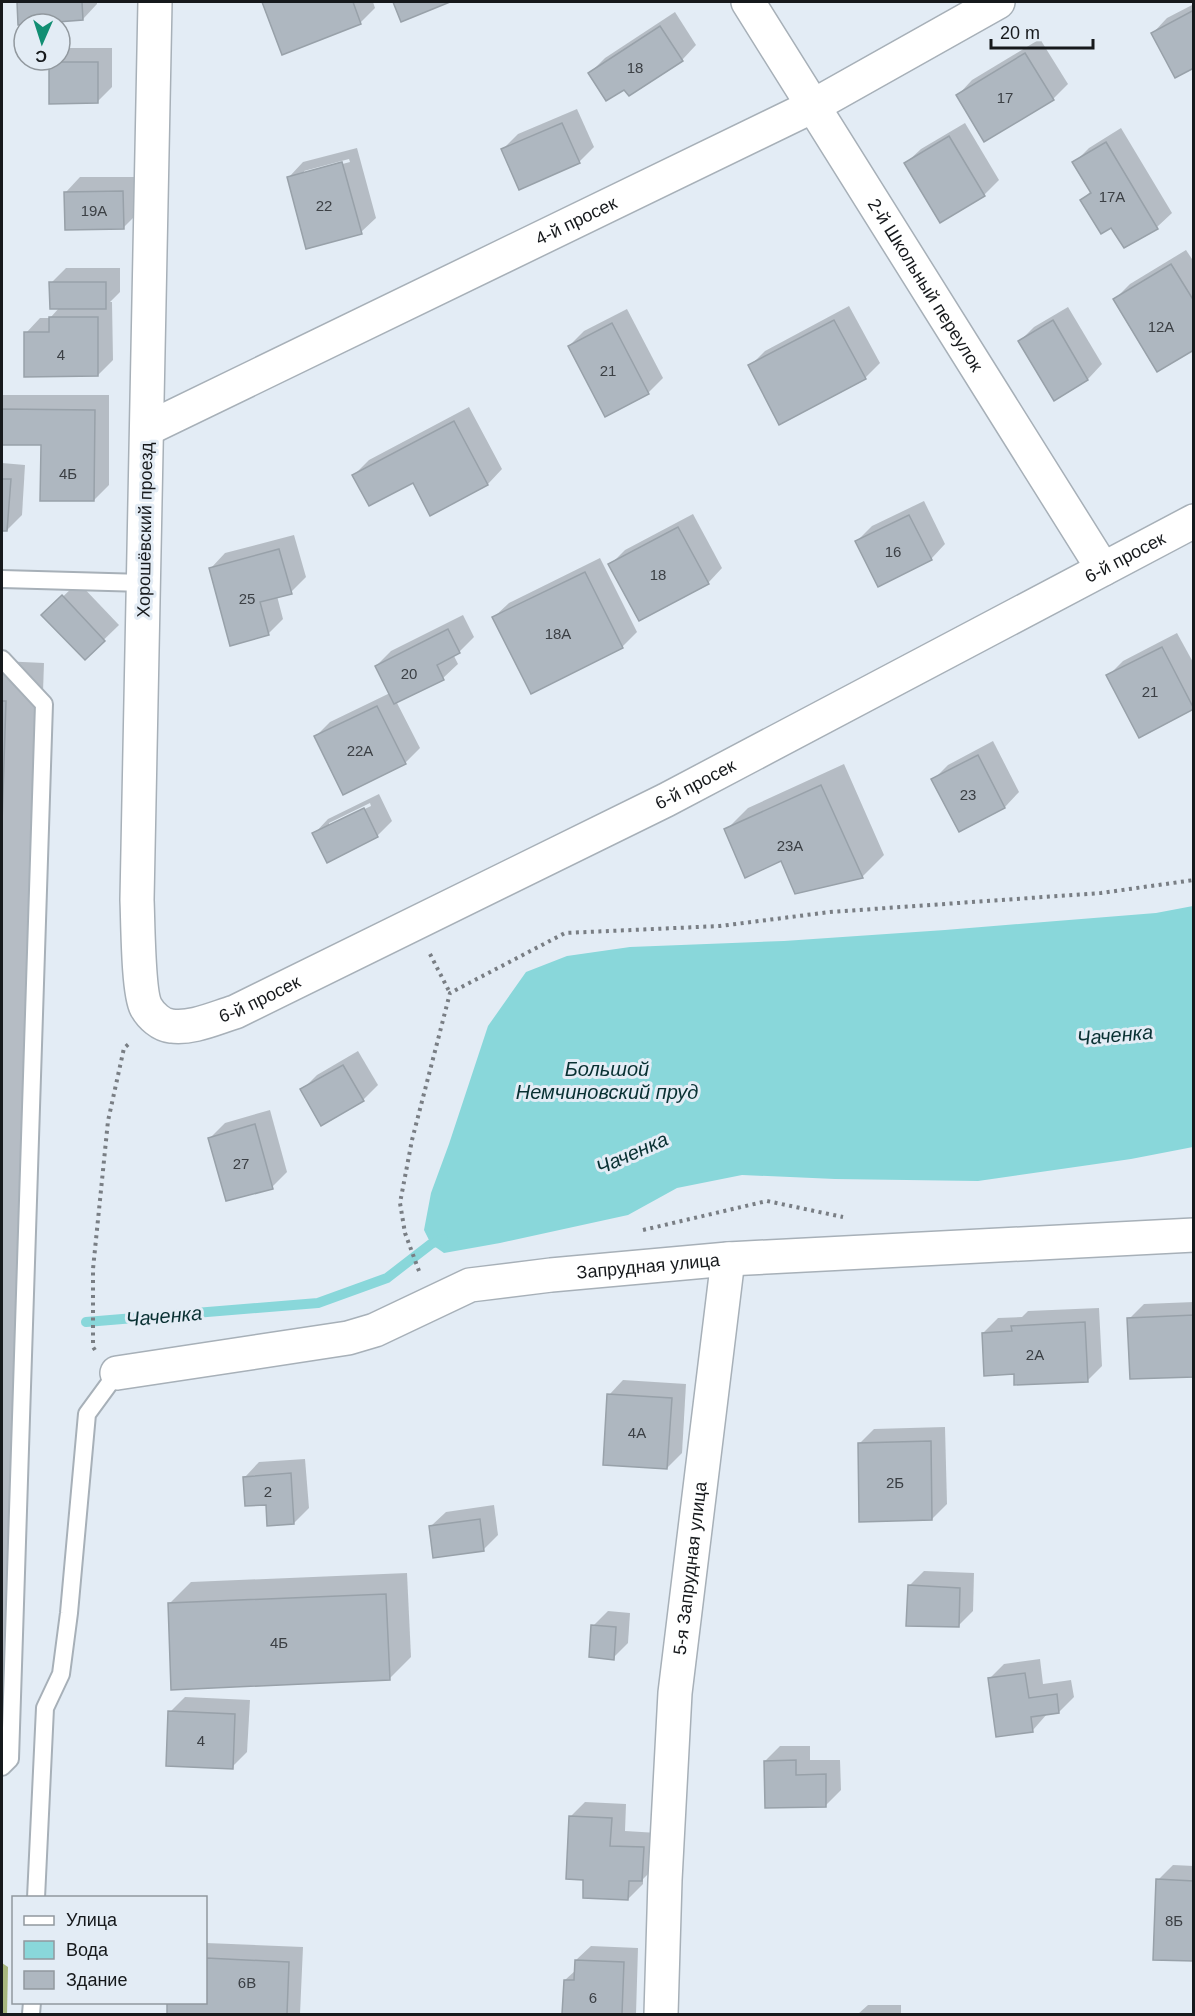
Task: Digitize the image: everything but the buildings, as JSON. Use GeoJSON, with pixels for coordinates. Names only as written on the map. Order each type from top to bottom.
{"type":"FeatureCollection","features":[{"type":"Feature","properties":{"kind":"street","name":"Хорошёвский проезд"},"geometry":{"type":"LineString","coordinates":[[155,2],[137,900],[142,990],[146,1006],[156,1020]]}},
{"type":"Feature","properties":{"kind":"street","name":"2-й Школьный переулок"},"geometry":{"type":"LineString","coordinates":[[748,2],[1103,569]]}},
{"type":"Feature","properties":{"kind":"street","name":"4-й просек"},"geometry":{"type":"LineString","coordinates":[[147,429],[813,106],[998,2]]}},
{"type":"Feature","properties":{"kind":"street","name":"6-й просек"},"geometry":{"type":"LineString","coordinates":[[156,1020],[169,1027],[188,1026],[235,1012],[666,800],[1194,521]]}},
{"type":"Feature","properties":{"kind":"street","name":"Запрудная улица"},"geometry":{"type":"LineString","coordinates":[[117,1373],[348,1338],[375,1330],[470,1285],[551,1275],[728,1259],[1194,1235]]}},
{"type":"Feature","properties":{"kind":"street","name":"5-я Запрудная улица"},"geometry":{"type":"LineString","coordinates":[[661,2014],[665,1880],[675,1693],[728,1259]]}},
{"type":"Feature","properties":{"kind":"lane"},"geometry":{"type":"LineString","coordinates":[[2,579],[144,583]]}},
{"type":"Feature","properties":{"kind":"lane"},"geometry":{"type":"LineString","coordinates":[[2,659],[44,705],[10,1760],[2,1767]]}},
{"type":"Feature","properties":{"kind":"lane"},"geometry":{"type":"LineString","coordinates":[[36,1896],[45,1708],[61,1674],[69,1613],[87,1414],[117,1373]]}},
{"type":"Feature","properties":{"kind":"path"},"geometry":{"type":"LineString","coordinates":[[450,993],[566,933],[720,926],[830,912],[1101,893],[1194,880]]}},
{"type":"Feature","properties":{"kind":"path"},"geometry":{"type":"LineString","coordinates":[[414,924],[450,993],[412,1140],[400,1203],[405,1233],[432,1303]]}},
{"type":"Feature","properties":{"kind":"path"},"geometry":{"type":"LineString","coordinates":[[93,1347],[92,1291],[108,1120],[124,1048],[156,1020]]}},
{"type":"Feature","properties":{"kind":"green space"},"geometry":{"type":"Polygon","coordinates":[[[2,1963],[8,1967],[7,2014],[2,2014],[2,1963]]]}},
{"type":"Feature","properties":{"kind":"water","name":"Большой Немчиновский пруд"},"geometry":{"type":"Polygon","coordinates":[[[1193,906],[1193,1147],[1131,1159],[978,1181],[742,1175],[677,1188],[628,1215],[444,1253],[431,1244],[424,1230],[431,1193],[488,1026],[526,972],[567,956],[630,947],[784,941],[945,930],[1156,913],[1193,906]]]}},
{"type":"Feature","properties":{"kind":"waterway","name":"Чаченка"},"geometry":{"type":"LineString","coordinates":[[86,1322],[318,1303],[387,1278],[431,1244],[443,1239]]}}]}
